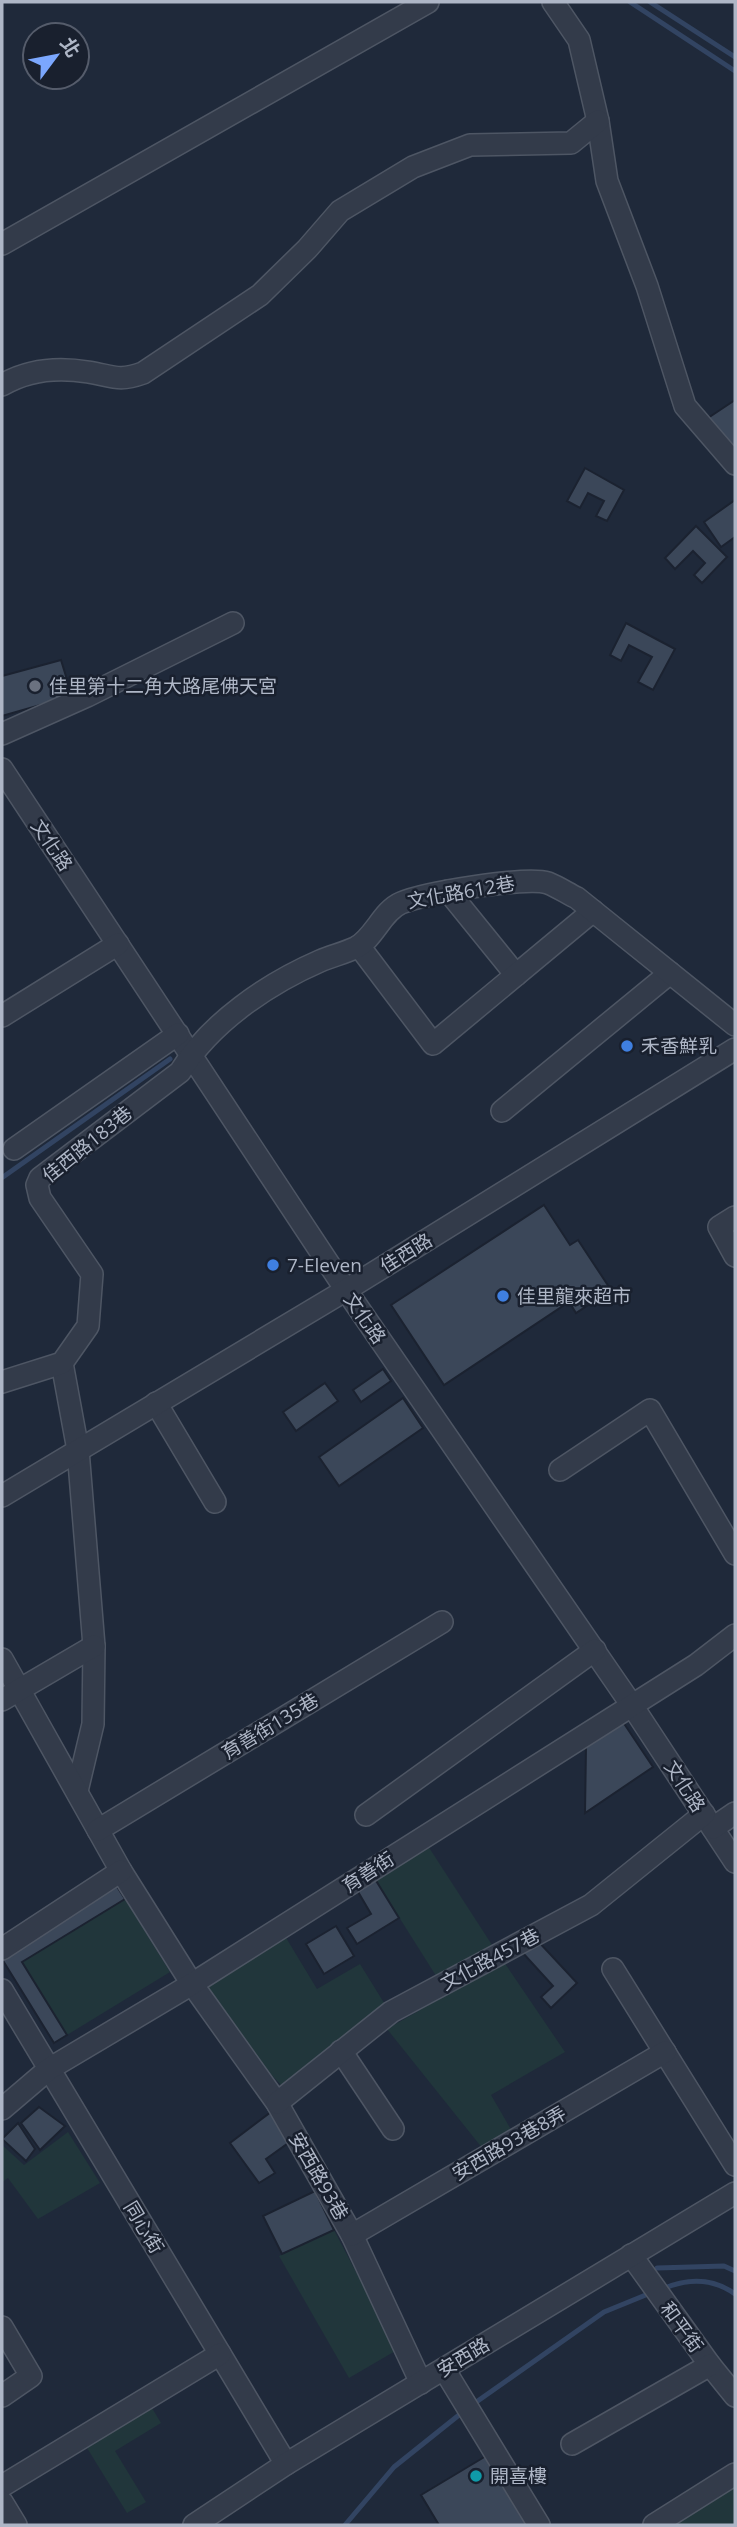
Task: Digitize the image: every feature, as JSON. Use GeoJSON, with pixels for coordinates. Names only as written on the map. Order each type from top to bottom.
{"type":"FeatureCollection","features":[{"type":"Feature","properties":{"kind":"street"},"geometry":{"type":"LineString","coordinates":[[2,244],[428,2]]}},
{"type":"Feature","properties":{"kind":"street"},"geometry":{"type":"LineString","coordinates":[[553,2],[579,40],[598,121],[607,181],[646,286],[685,405],[735,464]]}},
{"type":"Feature","properties":{"kind":"street"},"geometry":{"type":"LineString","coordinates":[[2,385],[18,375],[46,369],[86,372],[124,380],[143,373],[260,295],[307,249],[340,211],[413,167],[470,145],[571,144],[598,121]]}},
{"type":"Feature","properties":{"kind":"street"},"geometry":{"type":"LineString","coordinates":[[2,734],[87,696],[233,622]]}},
{"type":"Feature","properties":{"kind":"street","name":"文化路"},"geometry":{"type":"LineString","coordinates":[[2,769],[346,1290],[595,1650],[735,1862]]}},
{"type":"Feature","properties":{"kind":"street","name":"文化路612巷"},"geometry":{"type":"LineString","coordinates":[[191,1054],[207,1036],[276,985],[320,961],[359,946],[399,903],[448,891],[519,880],[547,883],[577,898],[735,1025]]}},
{"type":"Feature","properties":{"kind":"street"},"geometry":{"type":"LineString","coordinates":[[448,891],[516,975]]}},
{"type":"Feature","properties":{"kind":"street"},"geometry":{"type":"LineString","coordinates":[[359,946],[433,1044],[593,911]]}},
{"type":"Feature","properties":{"kind":"street"},"geometry":{"type":"LineString","coordinates":[[2,1016],[118,944]]}},
{"type":"Feature","properties":{"kind":"street"},"geometry":{"type":"LineString","coordinates":[[502,1111],[670,973]]}},
{"type":"Feature","properties":{"kind":"street"},"geometry":{"type":"LineString","coordinates":[[14,1149],[178,1034]]}},
{"type":"Feature","properties":{"kind":"street","name":"佳西路"},"geometry":{"type":"LineString","coordinates":[[2,1496],[346,1290],[735,1048]]}},
{"type":"Feature","properties":{"kind":"street","name":"佳西路183巷"},"geometry":{"type":"LineString","coordinates":[[62,1363],[88,1326],[92,1274],[40,1198],[37,1185],[40,1178],[180,1072],[191,1054]]}},
{"type":"Feature","properties":{"kind":"street"},"geometry":{"type":"LineString","coordinates":[[735,1217],[719,1227],[735,1256]]}},
{"type":"Feature","properties":{"kind":"street"},"geometry":{"type":"LineString","coordinates":[[2,1382],[62,1363],[78,1450],[94,1646],[93,1724],[77,1791]]}},
{"type":"Feature","properties":{"kind":"street"},"geometry":{"type":"LineString","coordinates":[[156,1403],[215,1502]]}},
{"type":"Feature","properties":{"kind":"street"},"geometry":{"type":"LineString","coordinates":[[560,1470],[650,1410],[735,1554]]}},
{"type":"Feature","properties":{"kind":"street","name":"育善街135巷"},"geometry":{"type":"LineString","coordinates":[[99,1830],[442,1622]]}},
{"type":"Feature","properties":{"kind":"street","name":"育善街"},"geometry":{"type":"LineString","coordinates":[[2,2109],[49,2069],[192,1984],[696,1665],[735,1635]]}},
{"type":"Feature","properties":{"kind":"street"},"geometry":{"type":"LineString","coordinates":[[11,1695],[94,1646]]}},
{"type":"Feature","properties":{"kind":"street"},"geometry":{"type":"LineString","coordinates":[[366,1815],[595,1650]]}},
{"type":"Feature","properties":{"kind":"street"},"geometry":{"type":"LineString","coordinates":[[2,1659],[11,1695],[77,1791],[121,1871],[192,1984]]}},
{"type":"Feature","properties":{"kind":"street","name":"文化路457巷"},"geometry":{"type":"LineString","coordinates":[[276,2103],[391,2012],[590,1905],[708,1821],[735,1813]]}},
{"type":"Feature","properties":{"kind":"street"},"geometry":{"type":"LineString","coordinates":[[2,1949],[121,1871]]}},
{"type":"Feature","properties":{"kind":"street"},"geometry":{"type":"LineString","coordinates":[[612,1969],[735,2165]]}},
{"type":"Feature","properties":{"kind":"street","name":"安西路93巷"},"geometry":{"type":"LineString","coordinates":[[192,1984],[276,2103],[352,2235],[421,2383]]}},
{"type":"Feature","properties":{"kind":"street","name":"同心街"},"geometry":{"type":"LineString","coordinates":[[2,1990],[286,2464]]}},
{"type":"Feature","properties":{"kind":"street"},"geometry":{"type":"LineString","coordinates":[[341,2050],[393,2129]]}},
{"type":"Feature","properties":{"kind":"street","name":"安西路93巷8弄"},"geometry":{"type":"LineString","coordinates":[[352,2235],[665,2052]]}},
{"type":"Feature","properties":{"kind":"street","name":"安西路"},"geometry":{"type":"LineString","coordinates":[[194,2525],[286,2464],[735,2193]]}},
{"type":"Feature","properties":{"kind":"street","name":"和平街"},"geometry":{"type":"LineString","coordinates":[[631,2256],[735,2396]]}},
{"type":"Feature","properties":{"kind":"street"},"geometry":{"type":"LineString","coordinates":[[2,2327],[31,2376],[2,2396]]}},
{"type":"Feature","properties":{"kind":"street"},"geometry":{"type":"LineString","coordinates":[[2,2486],[220,2354]]}},
{"type":"Feature","properties":{"kind":"street"},"geometry":{"type":"LineString","coordinates":[[572,2444],[710,2365]]}},
{"type":"Feature","properties":{"kind":"street"},"geometry":{"type":"LineString","coordinates":[[444,2369],[539,2525]]}},
{"type":"Feature","properties":{"kind":"street"},"geometry":{"type":"LineString","coordinates":[[654,2525],[735,2474]]}},
{"type":"Feature","properties":{"kind":"street"},"geometry":{"type":"LineString","coordinates":[[2,2502],[16,2525]]}},
{"type":"Feature","properties":{"kind":"green space"},"geometry":{"type":"Polygon","coordinates":[[[428,1846],[494,1948],[438,1979],[375,1879],[428,1846]]]}},
{"type":"Feature","properties":{"kind":"green space"},"geometry":{"type":"Polygon","coordinates":[[[125,1899],[170,1972],[67,2035],[22,1962],[125,1899]]]}},
{"type":"Feature","properties":{"kind":"green space"},"geometry":{"type":"Polygon","coordinates":[[[285,1936],[317,1989],[360,1964],[386,2006],[286,2090],[240,2043],[206,1986],[285,1936]]]}},
{"type":"Feature","properties":{"kind":"green space"},"geometry":{"type":"Polygon","coordinates":[[[504,1962],[565,2052],[491,2095],[513,2133],[483,2149],[387,2029],[504,1962]]]}},
{"type":"Feature","properties":{"kind":"green space"},"geometry":{"type":"Polygon","coordinates":[[[68,2132],[100,2183],[38,2219],[8,2178],[2,2182],[2,2145],[24,2165],[68,2132]]]}},
{"type":"Feature","properties":{"kind":"green space"},"geometry":{"type":"Polygon","coordinates":[[[334,2230],[397,2350],[349,2378],[279,2256],[334,2230]]]}},
{"type":"Feature","properties":{"kind":"green space"},"geometry":{"type":"Polygon","coordinates":[[[149,2403],[161,2423],[115,2451],[146,2502],[127,2513],[84,2443],[149,2403]]]}},
{"type":"Feature","properties":{"kind":"green space"},"geometry":{"type":"Polygon","coordinates":[[[735,2487],[735,2525],[672,2525],[735,2487]]]}},
{"type":"Feature","properties":{"kind":"building"},"geometry":{"type":"Polygon","coordinates":[[[735,400],[735,450],[708,418],[735,400]]]}},
{"type":"Feature","properties":{"kind":"building"},"geometry":{"type":"Polygon","coordinates":[[[585,468],[624,490],[607,521],[596,516],[604,501],[588,493],[580,508],[567,501],[585,468]]]}},
{"type":"Feature","properties":{"kind":"building"},"geometry":{"type":"Polygon","coordinates":[[[735,500],[735,537],[721,547],[704,522],[735,500]]]}},
{"type":"Feature","properties":{"kind":"building"},"geometry":{"type":"Polygon","coordinates":[[[696,526],[727,557],[702,583],[694,575],[705,563],[693,551],[675,569],[665,558],[696,526]]]}},
{"type":"Feature","properties":{"kind":"building"},"geometry":{"type":"Polygon","coordinates":[[[626,623],[675,649],[653,690],[638,682],[652,657],[629,645],[621,661],[610,655],[626,623]]]}},
{"type":"Feature","properties":{"kind":"building","name":"佳里第十二角大路尾佛天宮"},"geometry":{"type":"Polygon","coordinates":[[[61,660],[72,696],[2,716],[2,676],[61,660]]]}},
{"type":"Feature","properties":{"kind":"building","name":"佳里龍來超市"},"geometry":{"type":"Polygon","coordinates":[[[544,1205],[570,1245],[578,1240],[611,1290],[576,1313],[569,1302],[444,1385],[391,1305],[544,1205]]]}},
{"type":"Feature","properties":{"kind":"building"},"geometry":{"type":"Polygon","coordinates":[[[383,1369],[391,1381],[361,1402],[353,1390],[383,1369]]]}},
{"type":"Feature","properties":{"kind":"building"},"geometry":{"type":"Polygon","coordinates":[[[325,1383],[338,1401],[296,1431],[283,1412],[325,1383]]]}},
{"type":"Feature","properties":{"kind":"building"},"geometry":{"type":"Polygon","coordinates":[[[403,1398],[423,1428],[339,1486],[319,1457],[403,1398]]]}},
{"type":"Feature","properties":{"kind":"building"},"geometry":{"type":"Polygon","coordinates":[[[623,1722],[653,1767],[585,1813],[586,1746],[623,1722]]]}},
{"type":"Feature","properties":{"kind":"building"},"geometry":{"type":"Polygon","coordinates":[[[375,1879],[399,1918],[357,1944],[347,1928],[371,1914],[357,1890],[375,1879]]]}},
{"type":"Feature","properties":{"kind":"building"},"geometry":{"type":"Polygon","coordinates":[[[116,1885],[125,1899],[22,1962],[67,2035],[54,2043],[2,1959],[116,1885]]]}},
{"type":"Feature","properties":{"kind":"building"},"geometry":{"type":"Polygon","coordinates":[[[336,1926],[354,1956],[324,1974],[306,1944],[336,1926]]]}},
{"type":"Feature","properties":{"kind":"building"},"geometry":{"type":"Polygon","coordinates":[[[536,1939],[577,1983],[551,2008],[541,1997],[553,1986],[522,1952],[536,1939]]]}},
{"type":"Feature","properties":{"kind":"building"},"geometry":{"type":"Polygon","coordinates":[[[39,2107],[65,2126],[40,2150],[21,2123],[39,2107]]]}},
{"type":"Feature","properties":{"kind":"building"},"geometry":{"type":"Polygon","coordinates":[[[271,2112],[291,2141],[266,2159],[275,2173],[259,2183],[230,2143],[271,2112]]]}},
{"type":"Feature","properties":{"kind":"building"},"geometry":{"type":"Polygon","coordinates":[[[18,2123],[35,2149],[26,2161],[2,2139],[18,2123]]]}},
{"type":"Feature","properties":{"kind":"building"},"geometry":{"type":"Polygon","coordinates":[[[315,2191],[334,2230],[282,2254],[263,2216],[315,2191]]]}},
{"type":"Feature","properties":{"kind":"building","name":"開喜樓"},"geometry":{"type":"Polygon","coordinates":[[[486,2456],[527,2525],[439,2525],[421,2495],[486,2456]]]}},
{"type":"Feature","properties":{"kind":"waterway"},"geometry":{"type":"LineString","coordinates":[[630,2],[735,71]]}},
{"type":"Feature","properties":{"kind":"waterway"},"geometry":{"type":"LineString","coordinates":[[650,2],[735,57]]}},
{"type":"Feature","properties":{"kind":"waterway"},"geometry":{"type":"LineString","coordinates":[[3,1177],[170,1059]]}},
{"type":"Feature","properties":{"kind":"waterway"},"geometry":{"type":"LineString","coordinates":[[657,2268],[724,2266],[735,2271]]}},
{"type":"Feature","properties":{"kind":"waterway"},"geometry":{"type":"LineString","coordinates":[[662,2289],[700,2281],[718,2285],[735,2294]]}},
{"type":"Feature","properties":{"kind":"waterway"},"geometry":{"type":"LineString","coordinates":[[472,2405],[604,2312],[653,2292]]}},
{"type":"Feature","properties":{"kind":"waterway"},"geometry":{"type":"LineString","coordinates":[[345,2525],[394,2467],[464,2411]]}},
{"type":"Feature","properties":{"kind":"place","name":"佳里第十二角大路尾佛天宮"},"geometry":{"type":"Point","coordinates":[35,686]}},
{"type":"Feature","properties":{"kind":"place","name":"禾香鮮乳"},"geometry":{"type":"Point","coordinates":[627,1046]}},
{"type":"Feature","properties":{"kind":"place","name":"7-Eleven"},"geometry":{"type":"Point","coordinates":[273,1265]}},
{"type":"Feature","properties":{"kind":"place","name":"佳里龍來超市"},"geometry":{"type":"Point","coordinates":[503,1296]}},
{"type":"Feature","properties":{"kind":"place","name":"開喜樓"},"geometry":{"type":"Point","coordinates":[476,2476]}}]}
